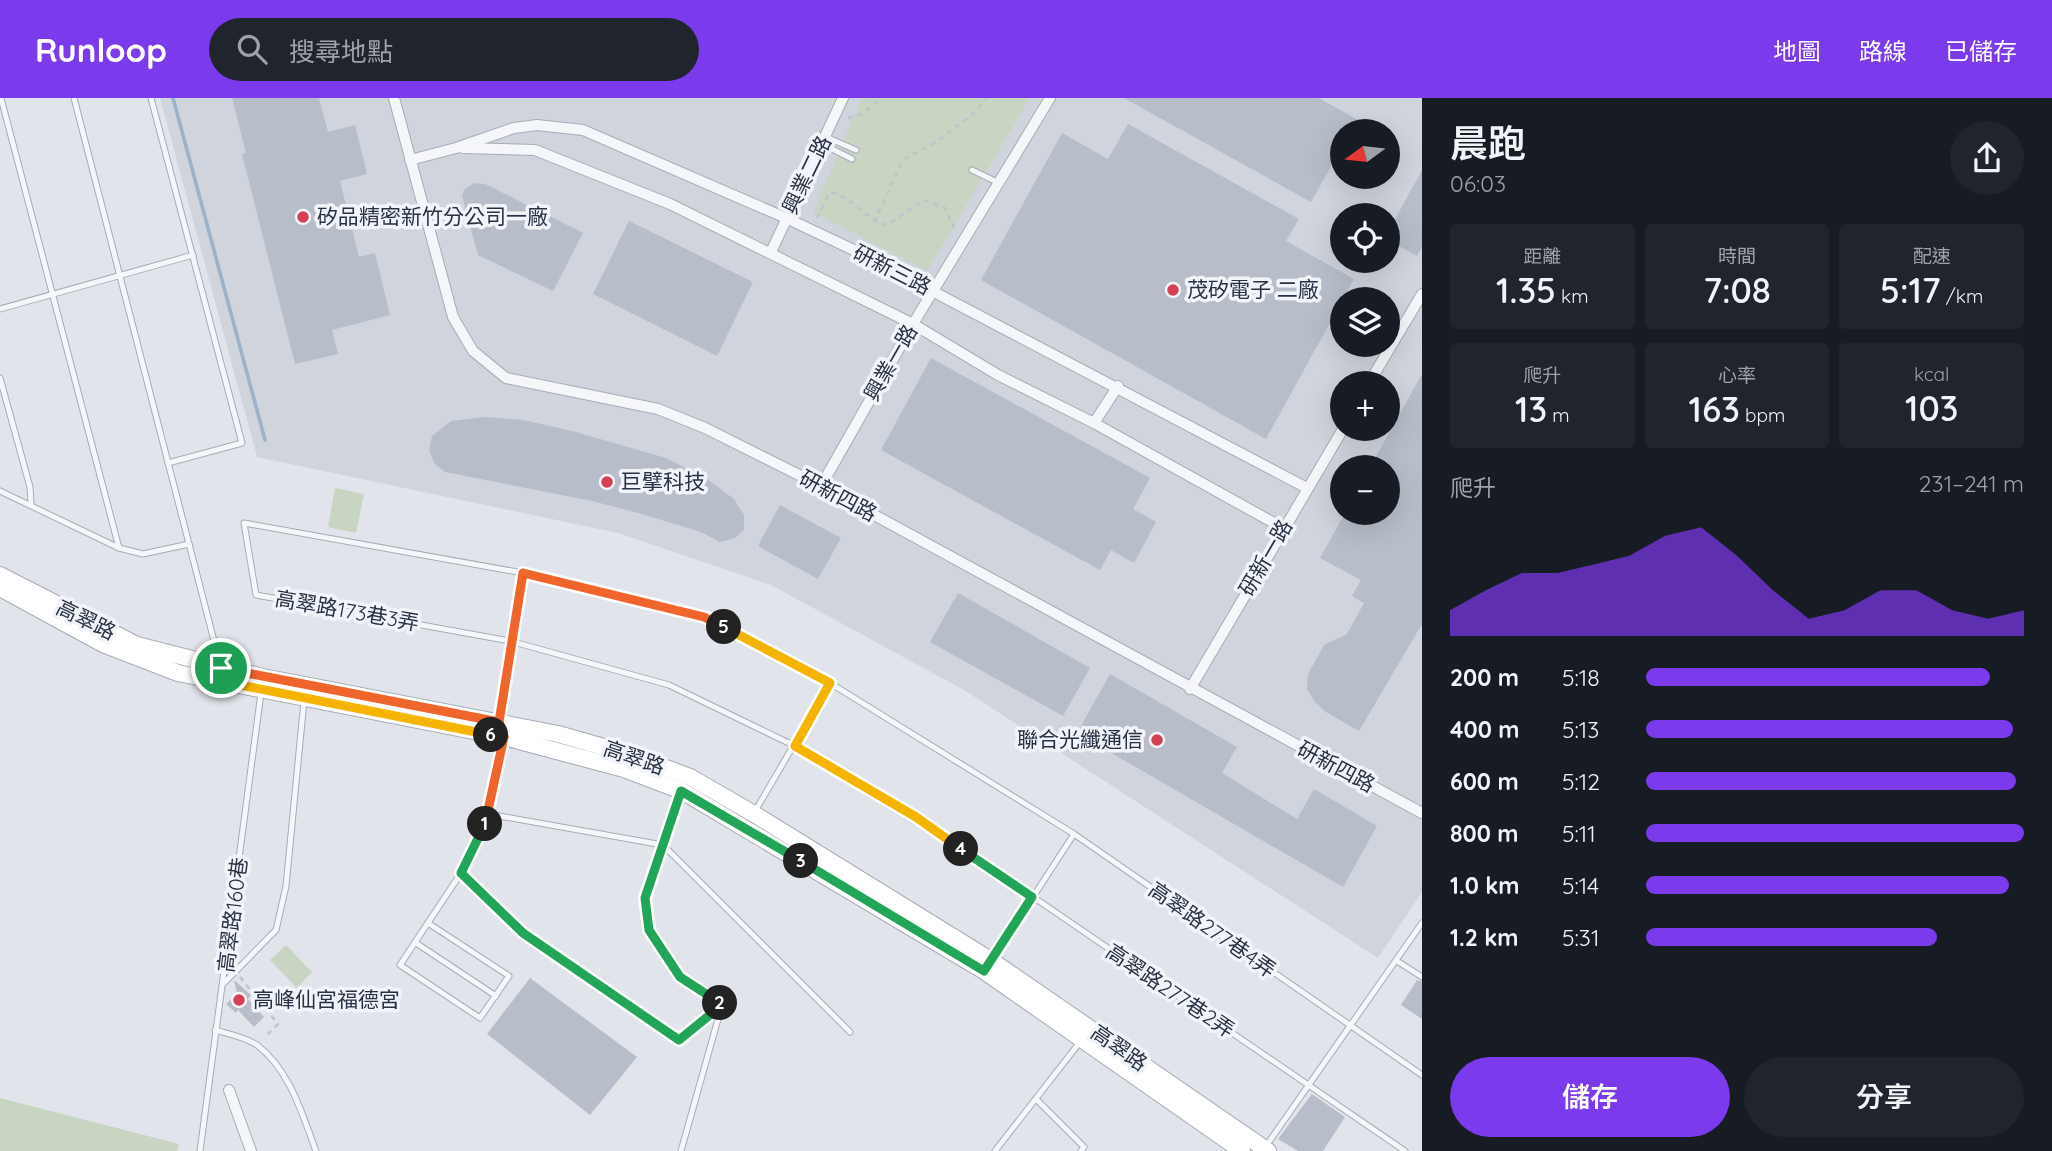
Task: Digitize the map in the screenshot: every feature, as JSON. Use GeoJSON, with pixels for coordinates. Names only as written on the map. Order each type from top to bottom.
{"type":"FeatureCollection","features":[{"type":"Feature","properties":{"kind":"street","name":"研新四路"},"geometry":{"type":"LineString","coordinates":[[394,98],[453,317],[472,351],[506,378],[658,409],[705,428],[821,486],[1422,813]]}},
{"type":"Feature","properties":{"kind":"street","name":"興業二路"},"geometry":{"type":"LineString","coordinates":[[771,251],[843,98]]}},
{"type":"Feature","properties":{"kind":"street","name":"興業一路"},"geometry":{"type":"LineString","coordinates":[[821,486],[913,324],[1049,98]]}},
{"type":"Feature","properties":{"kind":"street","name":"研新三路"},"geometry":{"type":"LineString","coordinates":[[410,160],[514,128],[537,125],[583,130],[786,218],[1118,386],[1307,488]]}},
{"type":"Feature","properties":{"kind":"street","name":"研新三路"},"geometry":{"type":"LineString","coordinates":[[456,148],[535,150],[670,204],[771,251],[913,324],[998,375],[1094,423],[1283,528]]}},
{"type":"Feature","properties":{"kind":"street"},"geometry":{"type":"LineString","coordinates":[[1376,371],[1422,294]]}},
{"type":"Feature","properties":{"kind":"street"},"geometry":{"type":"LineString","coordinates":[[1094,423],[1118,386]]}},
{"type":"Feature","properties":{"kind":"street","name":"研新一路"},"geometry":{"type":"LineString","coordinates":[[1190,689],[1336,441]]}},
{"type":"Feature","properties":{"kind":"street","name":"高翠路"},"geometry":{"type":"LineString","coordinates":[[0,575],[137,645],[223,675],[501,729],[624,769],[685,784],[754,814],[988,966],[1242,1151]]}},
{"type":"Feature","properties":{"kind":"street","name":"高翠路"},"geometry":{"type":"LineString","coordinates":[[0,589],[138,659],[178,673],[223,675]]}},
{"type":"Feature","properties":{"kind":"street","name":"高翠路"},"geometry":{"type":"LineString","coordinates":[[685,784],[746,828],[988,966]]}},
{"type":"Feature","properties":{"kind":"street","name":"高翠路"},"geometry":{"type":"LineString","coordinates":[[1085,1035],[1265,1150]]}},
{"type":"Feature","properties":{"kind":"street"},"geometry":{"type":"LineString","coordinates":[[229,1090],[251,1151]]}},
{"type":"Feature","properties":{"kind":"lane"},"geometry":{"type":"LineString","coordinates":[[1,98],[119,548]]}},
{"type":"Feature","properties":{"kind":"lane"},"geometry":{"type":"LineString","coordinates":[[74,98],[223,675]]}},
{"type":"Feature","properties":{"kind":"lane"},"geometry":{"type":"LineString","coordinates":[[151,98],[242,443],[168,463]]}},
{"type":"Feature","properties":{"kind":"lane"},"geometry":{"type":"LineString","coordinates":[[824,141],[856,150]]}},
{"type":"Feature","properties":{"kind":"lane"},"geometry":{"type":"LineString","coordinates":[[824,141],[852,159]]}},
{"type":"Feature","properties":{"kind":"lane"},"geometry":{"type":"LineString","coordinates":[[972,170],[999,183]]}},
{"type":"Feature","properties":{"kind":"lane"},"geometry":{"type":"LineString","coordinates":[[0,309],[52,292],[193,255]]}},
{"type":"Feature","properties":{"kind":"lane"},"geometry":{"type":"LineString","coordinates":[[0,378],[30,487],[31,503]]}},
{"type":"Feature","properties":{"kind":"lane"},"geometry":{"type":"LineString","coordinates":[[0,491],[31,503],[119,548],[143,554],[189,544]]}},
{"type":"Feature","properties":{"kind":"lane","name":"高翠路277巷4弄"},"geometry":{"type":"LineString","coordinates":[[244,523],[523,573],[704,617],[830,683],[1074,834],[1422,1075]]}},
{"type":"Feature","properties":{"kind":"lane","name":"高翠路173巷3弄"},"geometry":{"type":"LineString","coordinates":[[244,523],[256,595],[510,641]]}},
{"type":"Feature","properties":{"kind":"lane"},"geometry":{"type":"LineString","coordinates":[[428,923],[509,976],[480,1018],[400,965],[461,873],[488,814],[501,729],[510,641],[523,573]]}},
{"type":"Feature","properties":{"kind":"lane","name":"高翠路277巷2弄"},"geometry":{"type":"LineString","coordinates":[[510,641],[669,685],[795,746],[916,817],[1405,1151]]}},
{"type":"Feature","properties":{"kind":"lane"},"geometry":{"type":"LineString","coordinates":[[746,828],[830,683]]}},
{"type":"Feature","properties":{"kind":"lane","name":"高翠路160巷"},"geometry":{"type":"LineString","coordinates":[[200,1151],[262,684]]}},
{"type":"Feature","properties":{"kind":"lane"},"geometry":{"type":"LineString","coordinates":[[224,984],[276,930],[286,886],[305,693]]}},
{"type":"Feature","properties":{"kind":"lane"},"geometry":{"type":"LineString","coordinates":[[685,784],[645,898],[649,930],[680,977],[722,1005]]}},
{"type":"Feature","properties":{"kind":"lane"},"geometry":{"type":"LineString","coordinates":[[488,814],[663,845],[850,1032]]}},
{"type":"Feature","properties":{"kind":"lane"},"geometry":{"type":"LineString","coordinates":[[988,966],[1074,834]]}},
{"type":"Feature","properties":{"kind":"lane"},"geometry":{"type":"LineString","coordinates":[[461,873],[523,933],[679,1040],[722,1005]]}},
{"type":"Feature","properties":{"kind":"lane"},"geometry":{"type":"LineString","coordinates":[[1265,1150],[1422,923]]}},
{"type":"Feature","properties":{"kind":"lane"},"geometry":{"type":"LineString","coordinates":[[416,943],[496,996]]}},
{"type":"Feature","properties":{"kind":"lane"},"geometry":{"type":"LineString","coordinates":[[1397,961],[1422,977]]}},
{"type":"Feature","properties":{"kind":"lane"},"geometry":{"type":"LineString","coordinates":[[681,1151],[722,1005]]}},
{"type":"Feature","properties":{"kind":"lane"},"geometry":{"type":"LineString","coordinates":[[215,1030],[257,1046],[293,1091],[316,1151]]}},
{"type":"Feature","properties":{"kind":"lane"},"geometry":{"type":"LineString","coordinates":[[995,1151],[1085,1035]]}},
{"type":"Feature","properties":{"kind":"lane"},"geometry":{"type":"LineString","coordinates":[[1036,1099],[1084,1147],[1081,1151]]}},
{"type":"Feature","properties":{"kind":"path"},"geometry":{"type":"LineString","coordinates":[[848,118],[870,109],[882,98]]}},
{"type":"Feature","properties":{"kind":"path"},"geometry":{"type":"LineString","coordinates":[[874,222],[903,160],[936,142],[973,114],[987,98]]}},
{"type":"Feature","properties":{"kind":"path"},"geometry":{"type":"LineString","coordinates":[[817,218],[823,200],[829,193],[834,193],[874,222],[887,225],[919,201],[931,201],[944,207],[958,231]]}},
{"type":"Feature","properties":{"kind":"path"},"geometry":{"type":"LineString","coordinates":[[236,972],[278,1024],[257,1046]]}},
{"type":"Feature","properties":{"kind":"shaded area"},"geometry":{"type":"Polygon","coordinates":[[[160,98],[1422,98],[1422,892],[1378,958],[964,690],[771,585],[618,533],[257,457],[160,98]]]}},
{"type":"Feature","properties":{"kind":"green space"},"geometry":{"type":"Polygon","coordinates":[[[862,98],[1030,98],[927,271],[813,212],[862,98]]]}},
{"type":"Feature","properties":{"kind":"green space"},"geometry":{"type":"Polygon","coordinates":[[[335,488],[364,494],[356,533],[328,527],[335,488]]]}},
{"type":"Feature","properties":{"kind":"green space"},"geometry":{"type":"Polygon","coordinates":[[[286,945],[312,972],[297,988],[270,960],[286,945]]]}},
{"type":"Feature","properties":{"kind":"green space"},"geometry":{"type":"Polygon","coordinates":[[[0,1098],[179,1144],[177,1151],[0,1151],[0,1098]]]}},
{"type":"Feature","properties":{"kind":"building","name":"矽品精密新竹分公司一廠"},"geometry":{"type":"Polygon","coordinates":[[[232,98],[319,98],[328,132],[355,125],[367,174],[340,181],[359,257],[375,253],[390,315],[332,330],[338,354],[295,364],[242,154],[246,153],[232,98]]]}},
{"type":"Feature","properties":{"kind":"building"},"geometry":{"type":"Polygon","coordinates":[[[1124,98],[1319,98],[1356,119],[1330,119],[1330,168],[1311,202],[1124,98]]]}},
{"type":"Feature","properties":{"kind":"building","name":"茂矽電子 二廠"},"geometry":{"type":"Polygon","coordinates":[[[1128,124],[1299,219],[1286,241],[1330,266],[1330,273],[1343,273],[1354,279],[1350,287],[1330,287],[1330,323],[1266,439],[981,280],[1062,133],[1108,159],[1128,124]]]}},
{"type":"Feature","properties":{"kind":"building"},"geometry":{"type":"Polygon","coordinates":[[[1422,170],[1422,247],[1417,256],[1400,247],[1400,210],[1422,170]]]}},
{"type":"Feature","properties":{"kind":"building"},"geometry":{"type":"Polygon","coordinates":[[[474,183],[485,184],[583,233],[553,291],[478,255],[462,196],[464,190],[474,183]]]}},
{"type":"Feature","properties":{"kind":"building"},"geometry":{"type":"Polygon","coordinates":[[[629,221],[753,282],[717,356],[593,294],[629,221]]]}},
{"type":"Feature","properties":{"kind":"building"},"geometry":{"type":"Polygon","coordinates":[[[931,358],[1150,478],[1133,509],[1156,522],[1134,563],[1111,550],[1100,570],[881,450],[931,358]]]}},
{"type":"Feature","properties":{"kind":"building"},"geometry":{"type":"Polygon","coordinates":[[[1422,374],[1422,624],[1359,731],[1326,712],[1315,702],[1307,689],[1308,674],[1324,645],[1347,634],[1364,603],[1352,596],[1361,580],[1320,558],[1338,525],[1400,525],[1400,455],[1377,455],[1385,441],[1400,441],[1400,413],[1422,374]]]}},
{"type":"Feature","properties":{"kind":"building","name":"巨擘科技"},"geometry":{"type":"Polygon","coordinates":[[[485,417],[523,420],[572,431],[666,458],[707,479],[734,499],[744,515],[744,530],[735,538],[720,542],[701,532],[642,514],[592,501],[445,472],[435,464],[429,451],[432,436],[451,421],[485,417]]]}},
{"type":"Feature","properties":{"kind":"building"},"geometry":{"type":"Polygon","coordinates":[[[780,505],[841,538],[818,579],[758,546],[780,505]]]}},
{"type":"Feature","properties":{"kind":"building"},"geometry":{"type":"Polygon","coordinates":[[[958,593],[1090,668],[1063,716],[930,642],[958,593]]]}},
{"type":"Feature","properties":{"kind":"building"},"geometry":{"type":"Polygon","coordinates":[[[1110,674],[1237,747],[1222,773],[1297,819],[1314,789],[1377,826],[1343,887],[1077,733],[1110,674]]]}},
{"type":"Feature","properties":{"kind":"building"},"geometry":{"type":"Polygon","coordinates":[[[530,978],[637,1057],[590,1115],[487,1034],[530,978]]]}},
{"type":"Feature","properties":{"kind":"building"},"geometry":{"type":"Polygon","coordinates":[[[234,980],[251,995],[248,999],[264,1017],[254,1027],[238,1010],[236,1013],[226,1004],[237,993],[234,980]]]}},
{"type":"Feature","properties":{"kind":"building"},"geometry":{"type":"Polygon","coordinates":[[[1417,980],[1422,982],[1422,1019],[1401,1005],[1417,980]]]}},
{"type":"Feature","properties":{"kind":"building"},"geometry":{"type":"Polygon","coordinates":[[[1312,1094],[1345,1117],[1323,1151],[1298,1151],[1278,1139],[1312,1094]]]}},
{"type":"Feature","properties":{"kind":"waterway"},"geometry":{"type":"LineString","coordinates":[[173,98],[265,440]]}},
{"type":"Feature","properties":{"kind":"place","name":"矽品精密新竹分公司一廠"},"geometry":{"type":"Point","coordinates":[303,217]}},
{"type":"Feature","properties":{"kind":"place","name":"茂矽電子 二廠"},"geometry":{"type":"Point","coordinates":[1173,290]}},
{"type":"Feature","properties":{"kind":"place","name":"巨擘科技"},"geometry":{"type":"Point","coordinates":[607,482]}},
{"type":"Feature","properties":{"kind":"place","name":"聯合光纖通信"},"geometry":{"type":"Point","coordinates":[1157,740]}},
{"type":"Feature","properties":{"kind":"place","name":"高峰仙宮福德宮"},"geometry":{"type":"Point","coordinates":[239,1000]}},
{"type":"Feature","properties":{"kind":"route"},"geometry":{"type":"LineString","coordinates":[[221,668],[225,682],[305,700],[504,737],[499,722],[523,573],[704,617],[830,683],[795,746],[916,817],[1032,897],[984,971],[681,791],[645,898],[649,930],[680,977],[722,1005],[679,1040],[523,933],[461,873],[486,823],[504,737],[499,722],[306,687],[221,668]]}}]}
